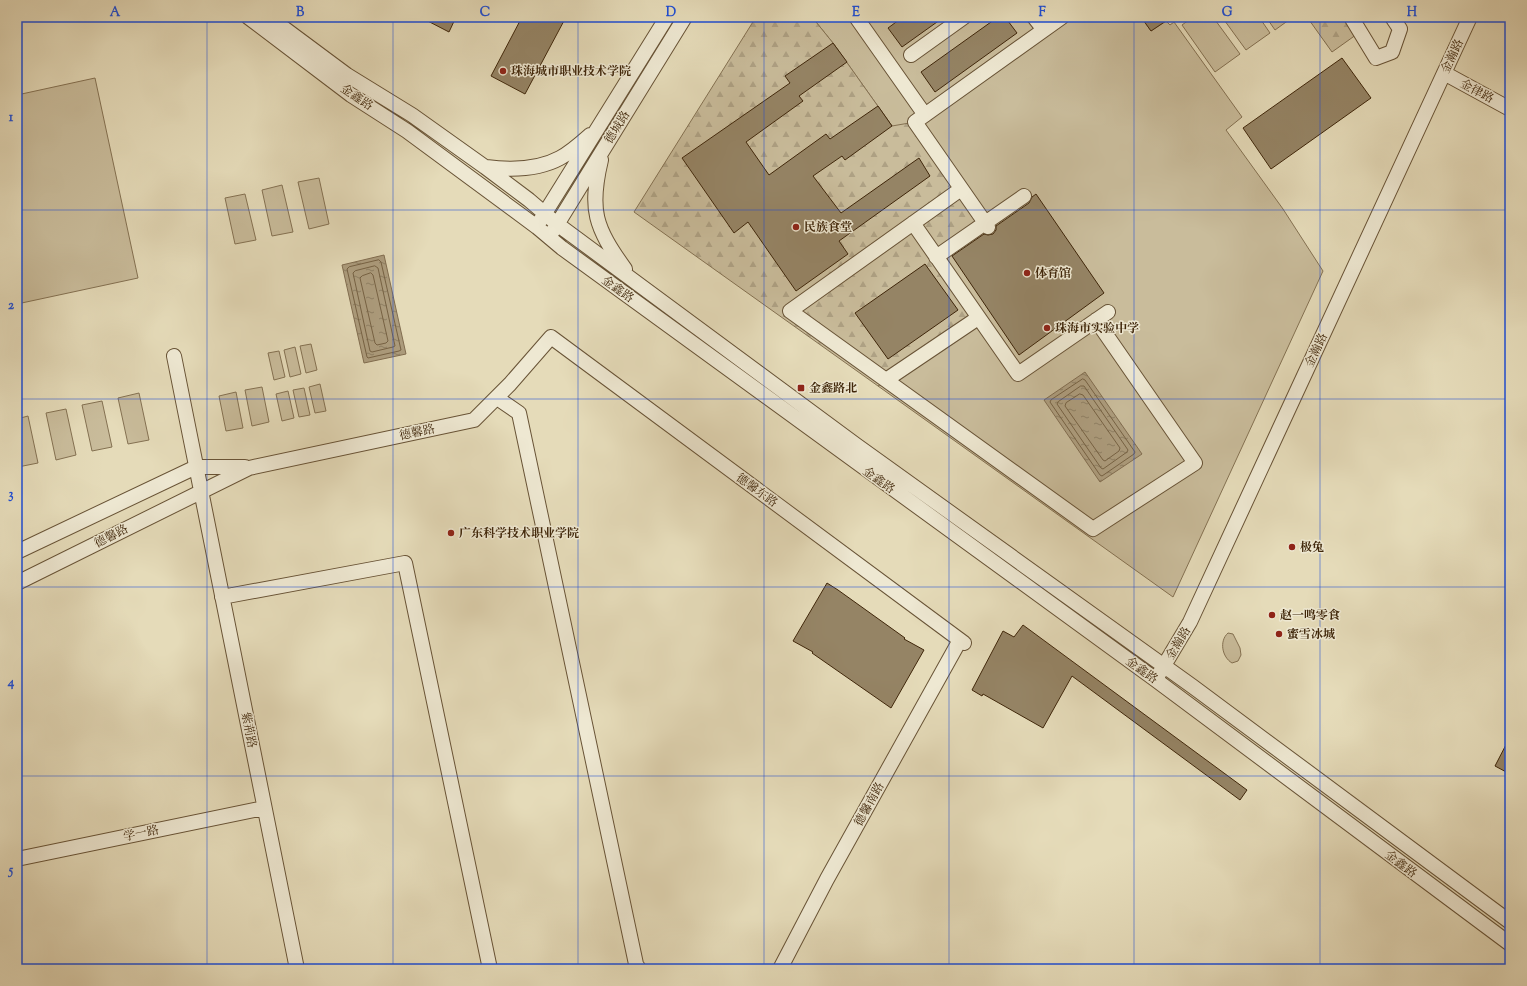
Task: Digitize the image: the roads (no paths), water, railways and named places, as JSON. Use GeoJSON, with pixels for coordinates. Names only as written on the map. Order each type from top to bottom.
{"type":"FeatureCollection","features":[{"type":"Feature","properties":{"kind":"street","name":"金鑫路"},"geometry":{"type":"LineString","coordinates":[[248,17],[351,95],[407,131],[537,227],[562,248],[1156,680],[1510,944]]}},
{"type":"Feature","properties":{"kind":"street","name":"金鑫路"},"geometry":{"type":"LineString","coordinates":[[269,17],[347,75],[412,115],[485,167],[557,224],[856,445],[1164,666],[1510,922]]}},
{"type":"Feature","properties":{"kind":"street","name":"德城路"},"geometry":{"type":"LineString","coordinates":[[537,227],[667,17]]}},
{"type":"Feature","properties":{"kind":"street","name":"德城路"},"geometry":{"type":"LineString","coordinates":[[549,237],[685,17]]}},
{"type":"Feature","properties":{"kind":"street"},"geometry":{"type":"LineString","coordinates":[[856,17],[926,115]]}},
{"type":"Feature","properties":{"kind":"street"},"geometry":{"type":"LineString","coordinates":[[911,55],[964,17]]}},
{"type":"Feature","properties":{"kind":"street"},"geometry":{"type":"LineString","coordinates":[[1034,17],[1044,30]]}},
{"type":"Feature","properties":{"kind":"street"},"geometry":{"type":"LineString","coordinates":[[987,225],[915,122],[1062,17]]}},
{"type":"Feature","properties":{"kind":"street"},"geometry":{"type":"LineString","coordinates":[[1350,17],[1376,58],[1392,52],[1400,29],[1392,17]]}},
{"type":"Feature","properties":{"kind":"street","name":"金瀚路"},"geometry":{"type":"LineString","coordinates":[[1156,680],[1190,622],[1470,17]]}},
{"type":"Feature","properties":{"kind":"street","name":"金律路"},"geometry":{"type":"LineString","coordinates":[[1444,73],[1510,109]]}},
{"type":"Feature","properties":{"kind":"street"},"geometry":{"type":"LineString","coordinates":[[485,167],[502,169],[540,166],[560,158],[600,127]]}},
{"type":"Feature","properties":{"kind":"street"},"geometry":{"type":"LineString","coordinates":[[604,148],[596,182],[595,202],[597,218],[611,249],[632,279]]}},
{"type":"Feature","properties":{"kind":"street"},"geometry":{"type":"LineString","coordinates":[[961,188],[790,311],[1093,529],[1195,463],[1096,320]]}},
{"type":"Feature","properties":{"kind":"street"},"geometry":{"type":"LineString","coordinates":[[936,257],[987,225],[1024,196]]}},
{"type":"Feature","properties":{"kind":"street"},"geometry":{"type":"LineString","coordinates":[[913,224],[1018,374],[1108,312]]}},
{"type":"Feature","properties":{"kind":"street"},"geometry":{"type":"LineString","coordinates":[[886,380],[978,318]]}},
{"type":"Feature","properties":{"kind":"street","name":"德馨路"},"geometry":{"type":"LineString","coordinates":[[17,552],[196,467],[249,468],[474,420],[510,384],[551,337]]}},
{"type":"Feature","properties":{"kind":"street","name":"德馨东路"},"geometry":{"type":"LineString","coordinates":[[551,337],[962,641]]}},
{"type":"Feature","properties":{"kind":"street","name":"紫荊路"},"geometry":{"type":"LineString","coordinates":[[174,356],[297,969]]}},
{"type":"Feature","properties":{"kind":"street"},"geometry":{"type":"LineString","coordinates":[[496,398],[519,413],[634,956],[639,969]]}},
{"type":"Feature","properties":{"kind":"street","name":"德馨路"},"geometry":{"type":"LineString","coordinates":[[17,583],[249,468]]}},
{"type":"Feature","properties":{"kind":"street"},"geometry":{"type":"LineString","coordinates":[[222,597],[405,563],[490,969]]}},
{"type":"Feature","properties":{"kind":"street","name":"德馨南路"},"geometry":{"type":"LineString","coordinates":[[780,969],[827,879],[962,641]]}},
{"type":"Feature","properties":{"kind":"street","name":"学一路"},"geometry":{"type":"LineString","coordinates":[[17,859],[264,808]]}},
{"type":"Feature","properties":{"kind":"water"},"geometry":{"type":"Polygon","coordinates":[[[384,255],[406,354],[364,363],[342,265],[384,255]]]}},
{"type":"Feature","properties":{"kind":"water"},"geometry":{"type":"Polygon","coordinates":[[[1085,372],[1142,454],[1100,482],[1044,400],[1085,372]]]}},
{"type":"Feature","properties":{"kind":"place","name":"珠海城市职业技术学院"},"geometry":{"type":"Point","coordinates":[503,71]}},
{"type":"Feature","properties":{"kind":"place","name":"民族食堂"},"geometry":{"type":"Point","coordinates":[796,227]}},
{"type":"Feature","properties":{"kind":"place","name":"体育馆"},"geometry":{"type":"Point","coordinates":[1027,273]}},
{"type":"Feature","properties":{"kind":"place","name":"珠海市实验中学"},"geometry":{"type":"Point","coordinates":[1047,328]}},
{"type":"Feature","properties":{"kind":"place","name":"金鑫路北"},"geometry":{"type":"Point","coordinates":[801,388]}},
{"type":"Feature","properties":{"kind":"place","name":"广东科学技术职业学院"},"geometry":{"type":"Point","coordinates":[451,533]}},
{"type":"Feature","properties":{"kind":"place","name":"极兔"},"geometry":{"type":"Point","coordinates":[1292,547]}},
{"type":"Feature","properties":{"kind":"place","name":"赵一鸣零食"},"geometry":{"type":"Point","coordinates":[1272,615]}},
{"type":"Feature","properties":{"kind":"place","name":"蜜雪冰城"},"geometry":{"type":"Point","coordinates":[1279,634]}}]}
